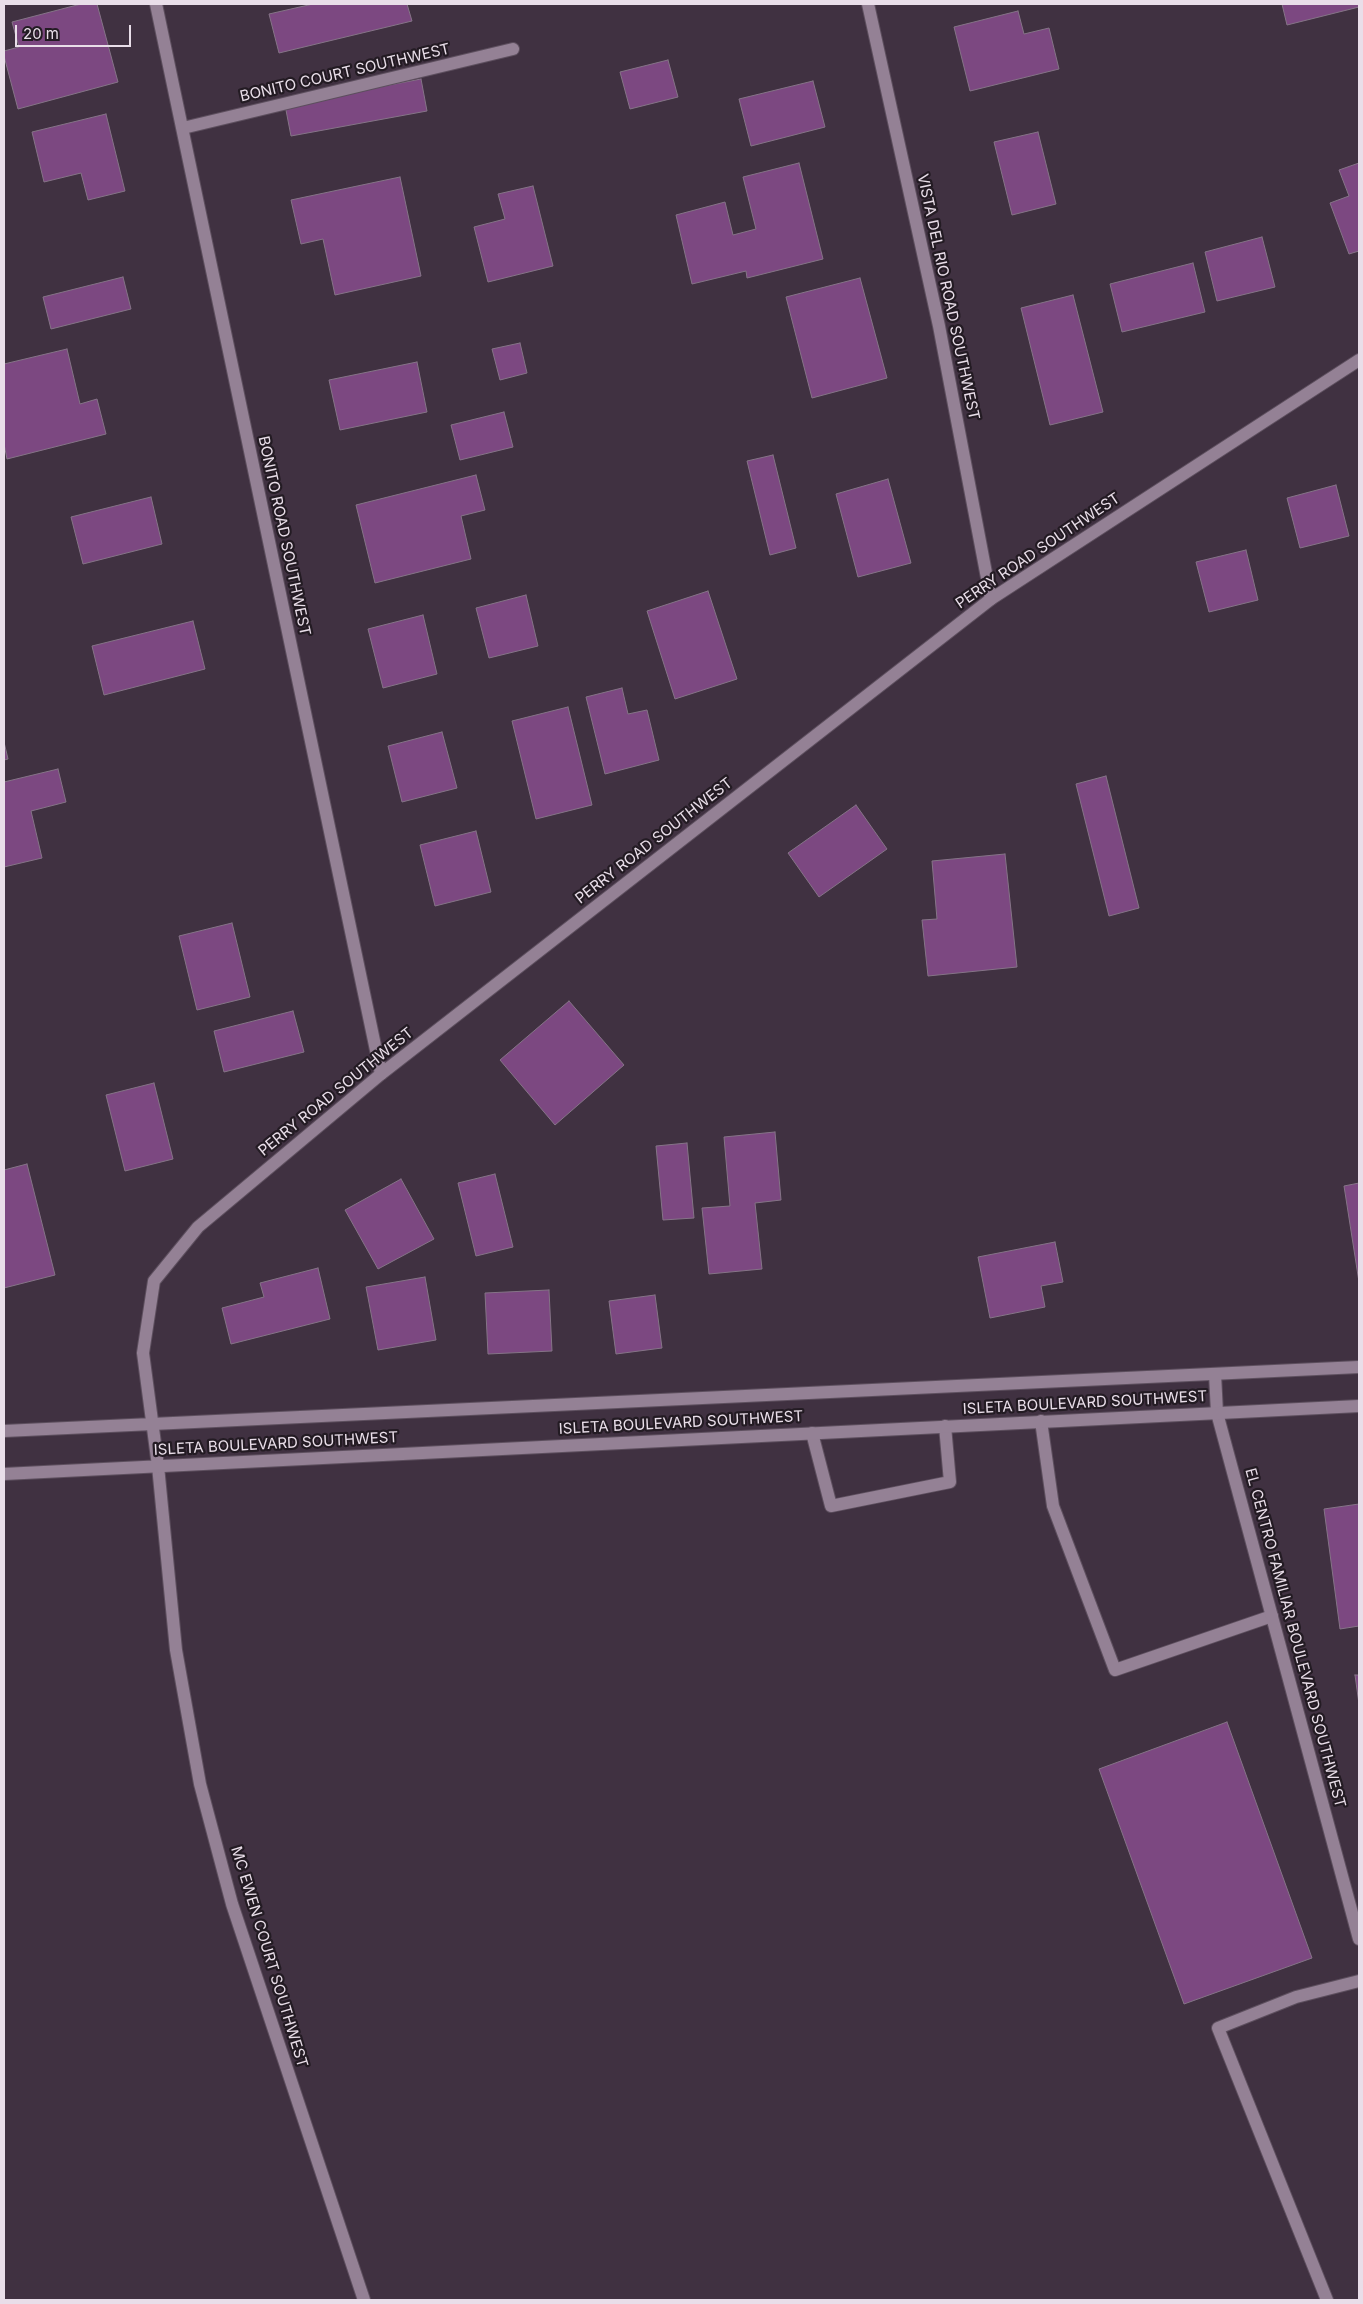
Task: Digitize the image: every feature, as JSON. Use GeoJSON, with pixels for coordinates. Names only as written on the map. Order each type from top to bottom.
{"type":"FeatureCollection","features":[{"type":"Feature","properties":{"kind":"street","name":"BONITO ROAD SOUTHWEST"},"geometry":{"type":"LineString","coordinates":[[156,4],[381,1074]]}},
{"type":"Feature","properties":{"kind":"street","name":"VISTA DEL RIO ROAD SOUTHWEST"},"geometry":{"type":"LineString","coordinates":[[868,4],[939,326],[991,599]]}},
{"type":"Feature","properties":{"kind":"street","name":"BONITO COURT SOUTHWEST"},"geometry":{"type":"LineString","coordinates":[[183,128],[513,49]]}},
{"type":"Feature","properties":{"kind":"street","name":"PERRY ROAD SOUTHWEST"},"geometry":{"type":"LineString","coordinates":[[158,1466],[143,1353],[154,1281],[198,1227],[381,1074],[991,599],[1359,360]]}},
{"type":"Feature","properties":{"kind":"street","name":"ISLETA BOULEVARD SOUTHWEST"},"geometry":{"type":"LineString","coordinates":[[4,1431],[502,1409],[1359,1367]]}},
{"type":"Feature","properties":{"kind":"street","name":"EL CENTRO FAMILIAR BOULEVARD SOUTHWEST"},"geometry":{"type":"LineString","coordinates":[[1215,1374],[1217,1413],[1359,1939]]}},
{"type":"Feature","properties":{"kind":"street","name":"ISLETA BOULEVARD SOUTHWEST"},"geometry":{"type":"LineString","coordinates":[[4,1474],[1359,1406]]}},
{"type":"Feature","properties":{"kind":"street"},"geometry":{"type":"LineString","coordinates":[[1041,1421],[1053,1506],[1116,1670],[1272,1616]]}},
{"type":"Feature","properties":{"kind":"street"},"geometry":{"type":"LineString","coordinates":[[812,1433],[831,1506],[950,1482],[945,1426]]}},
{"type":"Feature","properties":{"kind":"street","name":"MC EWEN COURT SOUTHWEST"},"geometry":{"type":"LineString","coordinates":[[158,1466],[176,1650],[200,1784],[232,1904],[364,2300]]}},
{"type":"Feature","properties":{"kind":"street"},"geometry":{"type":"LineString","coordinates":[[1327,2300],[1218,2028],[1296,1998],[1359,1981]]}},
{"type":"Feature","properties":{"kind":"building"},"geometry":{"type":"Polygon","coordinates":[[[81,4],[97,4],[118,82],[18,109],[4,56],[4,51],[19,47],[12,22],[81,4]]]}},
{"type":"Feature","properties":{"kind":"building"},"geometry":{"type":"Polygon","coordinates":[[[313,4],[407,4],[412,21],[279,53],[269,14],[313,4]]]}},
{"type":"Feature","properties":{"kind":"building"},"geometry":{"type":"Polygon","coordinates":[[[1282,4],[1359,4],[1359,7],[1287,25],[1282,4]]]}},
{"type":"Feature","properties":{"kind":"building"},"geometry":{"type":"Polygon","coordinates":[[[1018,11],[1024,34],[1049,28],[1059,69],[970,91],[954,27],[1018,11]]]}},
{"type":"Feature","properties":{"kind":"building"},"geometry":{"type":"Polygon","coordinates":[[[668,60],[678,97],[630,109],[620,72],[668,60]]]}},
{"type":"Feature","properties":{"kind":"building"},"geometry":{"type":"Polygon","coordinates":[[[421,79],[427,111],[291,136],[285,105],[421,79]]]}},
{"type":"Feature","properties":{"kind":"building"},"geometry":{"type":"Polygon","coordinates":[[[813,81],[825,127],[751,146],[739,99],[813,81]]]}},
{"type":"Feature","properties":{"kind":"building"},"geometry":{"type":"Polygon","coordinates":[[[106,114],[125,191],[88,200],[81,173],[44,182],[32,132],[106,114]]]}},
{"type":"Feature","properties":{"kind":"building"},"geometry":{"type":"Polygon","coordinates":[[[1038,132],[1056,204],[1012,215],[994,142],[1038,132]]]}},
{"type":"Feature","properties":{"kind":"building"},"geometry":{"type":"Polygon","coordinates":[[[799,163],[823,259],[747,278],[746,271],[692,284],[676,215],[725,202],[733,235],[756,229],[743,177],[799,163]]]}},
{"type":"Feature","properties":{"kind":"building"},"geometry":{"type":"Polygon","coordinates":[[[1359,163],[1359,251],[1349,254],[1330,203],[1349,196],[1339,170],[1359,163]]]}},
{"type":"Feature","properties":{"kind":"building"},"geometry":{"type":"Polygon","coordinates":[[[400,177],[421,276],[335,295],[323,239],[301,244],[291,200],[400,177]]]}},
{"type":"Feature","properties":{"kind":"building"},"geometry":{"type":"Polygon","coordinates":[[[533,186],[553,266],[488,282],[474,227],[505,219],[498,194],[533,186]]]}},
{"type":"Feature","properties":{"kind":"building"},"geometry":{"type":"Polygon","coordinates":[[[1262,237],[1275,287],[1217,301],[1205,252],[1262,237]]]}},
{"type":"Feature","properties":{"kind":"building"},"geometry":{"type":"Polygon","coordinates":[[[1193,263],[1205,312],[1122,332],[1110,284],[1193,263]]]}},
{"type":"Feature","properties":{"kind":"building"},"geometry":{"type":"Polygon","coordinates":[[[123,277],[131,309],[51,329],[43,297],[123,277]]]}},
{"type":"Feature","properties":{"kind":"building"},"geometry":{"type":"Polygon","coordinates":[[[860,278],[887,378],[812,398],[786,297],[860,278]]]}},
{"type":"Feature","properties":{"kind":"building"},"geometry":{"type":"Polygon","coordinates":[[[1073,295],[1103,412],[1050,425],[1021,308],[1073,295]]]}},
{"type":"Feature","properties":{"kind":"building"},"geometry":{"type":"Polygon","coordinates":[[[520,343],[527,373],[500,380],[492,349],[520,343]]]}},
{"type":"Feature","properties":{"kind":"building"},"geometry":{"type":"Polygon","coordinates":[[[67,349],[80,404],[97,399],[106,434],[7,459],[4,444],[4,364],[67,349]]]}},
{"type":"Feature","properties":{"kind":"building"},"geometry":{"type":"Polygon","coordinates":[[[417,362],[427,412],[340,430],[329,380],[417,362]]]}},
{"type":"Feature","properties":{"kind":"building"},"geometry":{"type":"Polygon","coordinates":[[[504,412],[513,447],[460,460],[451,425],[504,412]]]}},
{"type":"Feature","properties":{"kind":"building"},"geometry":{"type":"Polygon","coordinates":[[[773,455],[796,548],[770,555],[747,461],[773,455]]]}},
{"type":"Feature","properties":{"kind":"building"},"geometry":{"type":"Polygon","coordinates":[[[476,475],[485,510],[461,516],[471,559],[375,583],[356,505],[476,475]]]}},
{"type":"Feature","properties":{"kind":"building"},"geometry":{"type":"Polygon","coordinates":[[[888,479],[911,563],[858,577],[836,494],[888,479]]]}},
{"type":"Feature","properties":{"kind":"building"},"geometry":{"type":"Polygon","coordinates":[[[1336,485],[1349,536],[1300,548],[1287,498],[1336,485]]]}},
{"type":"Feature","properties":{"kind":"building"},"geometry":{"type":"Polygon","coordinates":[[[151,497],[162,544],[83,564],[71,517],[151,497]]]}},
{"type":"Feature","properties":{"kind":"building"},"geometry":{"type":"Polygon","coordinates":[[[1246,550],[1258,600],[1209,612],[1196,562],[1246,550]]]}},
{"type":"Feature","properties":{"kind":"building"},"geometry":{"type":"Polygon","coordinates":[[[708,591],[737,679],[675,699],[647,611],[708,591]]]}},
{"type":"Feature","properties":{"kind":"building"},"geometry":{"type":"Polygon","coordinates":[[[526,595],[538,646],[489,658],[476,608],[526,595]]]}},
{"type":"Feature","properties":{"kind":"building"},"geometry":{"type":"Polygon","coordinates":[[[423,615],[437,674],[383,688],[368,629],[423,615]]]}},
{"type":"Feature","properties":{"kind":"building"},"geometry":{"type":"Polygon","coordinates":[[[193,621],[205,669],[104,695],[92,646],[193,621]]]}},
{"type":"Feature","properties":{"kind":"building"},"geometry":{"type":"Polygon","coordinates":[[[622,688],[628,714],[647,710],[659,760],[605,774],[586,697],[622,688]]]}},
{"type":"Feature","properties":{"kind":"building"},"geometry":{"type":"Polygon","coordinates":[[[568,707],[592,805],[536,819],[512,721],[568,707]]]}},
{"type":"Feature","properties":{"kind":"building"},"geometry":{"type":"Polygon","coordinates":[[[442,732],[457,788],[402,802],[388,746],[442,732]]]}},
{"type":"Feature","properties":{"kind":"building"},"geometry":{"type":"Polygon","coordinates":[[[4,742],[8,759],[4,760],[4,742]]]}},
{"type":"Feature","properties":{"kind":"building"},"geometry":{"type":"Polygon","coordinates":[[[58,769],[66,802],[31,811],[42,858],[4,867],[4,782],[58,769]]]}},
{"type":"Feature","properties":{"kind":"building"},"geometry":{"type":"Polygon","coordinates":[[[1106,776],[1139,908],[1109,916],[1076,784],[1106,776]]]}},
{"type":"Feature","properties":{"kind":"building"},"geometry":{"type":"Polygon","coordinates":[[[856,805],[887,849],[819,897],[788,853],[856,805]]]}},
{"type":"Feature","properties":{"kind":"building"},"geometry":{"type":"Polygon","coordinates":[[[476,831],[491,892],[435,906],[420,845],[476,831]]]}},
{"type":"Feature","properties":{"kind":"building"},"geometry":{"type":"Polygon","coordinates":[[[1005,854],[1017,967],[928,976],[922,920],[937,919],[932,861],[1005,854]]]}},
{"type":"Feature","properties":{"kind":"building"},"geometry":{"type":"Polygon","coordinates":[[[232,923],[250,997],[197,1010],[179,936],[232,923]]]}},
{"type":"Feature","properties":{"kind":"building"},"geometry":{"type":"Polygon","coordinates":[[[569,1001],[624,1065],[555,1125],[500,1060],[569,1001]]]}},
{"type":"Feature","properties":{"kind":"building"},"geometry":{"type":"Polygon","coordinates":[[[293,1011],[304,1052],[224,1072],[214,1031],[293,1011]]]}},
{"type":"Feature","properties":{"kind":"building"},"geometry":{"type":"Polygon","coordinates":[[[154,1083],[173,1159],[125,1171],[106,1095],[154,1083]]]}},
{"type":"Feature","properties":{"kind":"building"},"geometry":{"type":"Polygon","coordinates":[[[775,1132],[781,1200],[755,1203],[762,1269],[709,1274],[702,1208],[730,1206],[724,1137],[775,1132]]]}},
{"type":"Feature","properties":{"kind":"building"},"geometry":{"type":"Polygon","coordinates":[[[687,1143],[694,1218],[663,1220],[656,1146],[687,1143]]]}},
{"type":"Feature","properties":{"kind":"building"},"geometry":{"type":"Polygon","coordinates":[[[27,1164],[55,1275],[4,1288],[4,1170],[27,1164]]]}},
{"type":"Feature","properties":{"kind":"building"},"geometry":{"type":"Polygon","coordinates":[[[495,1174],[513,1247],[476,1256],[458,1183],[495,1174]]]}},
{"type":"Feature","properties":{"kind":"building"},"geometry":{"type":"Polygon","coordinates":[[[401,1179],[434,1239],[378,1269],[345,1210],[401,1179]]]}},
{"type":"Feature","properties":{"kind":"building"},"geometry":{"type":"Polygon","coordinates":[[[1359,1183],[1359,1282],[1344,1186],[1359,1183]]]}},
{"type":"Feature","properties":{"kind":"building"},"geometry":{"type":"Polygon","coordinates":[[[1055,1242],[1063,1282],[1041,1286],[1045,1307],[990,1318],[978,1257],[1055,1242]]]}},
{"type":"Feature","properties":{"kind":"building"},"geometry":{"type":"Polygon","coordinates":[[[318,1268],[330,1319],[231,1344],[222,1308],[264,1297],[260,1283],[318,1268]]]}},
{"type":"Feature","properties":{"kind":"building"},"geometry":{"type":"Polygon","coordinates":[[[425,1277],[436,1340],[378,1350],[366,1287],[425,1277]]]}},
{"type":"Feature","properties":{"kind":"building"},"geometry":{"type":"Polygon","coordinates":[[[549,1290],[552,1351],[488,1354],[485,1293],[549,1290]]]}},
{"type":"Feature","properties":{"kind":"building"},"geometry":{"type":"Polygon","coordinates":[[[655,1295],[662,1348],[616,1354],[609,1301],[655,1295]]]}},
{"type":"Feature","properties":{"kind":"building"},"geometry":{"type":"Polygon","coordinates":[[[1359,1504],[1359,1626],[1340,1629],[1324,1509],[1359,1504]]]}},
{"type":"Feature","properties":{"kind":"building"},"geometry":{"type":"Polygon","coordinates":[[[1355,1675],[1359,1675],[1359,1704],[1355,1675]]]}},
{"type":"Feature","properties":{"kind":"building"},"geometry":{"type":"Polygon","coordinates":[[[1227,1722],[1312,1958],[1184,2004],[1099,1769],[1227,1722]]]}}]}
